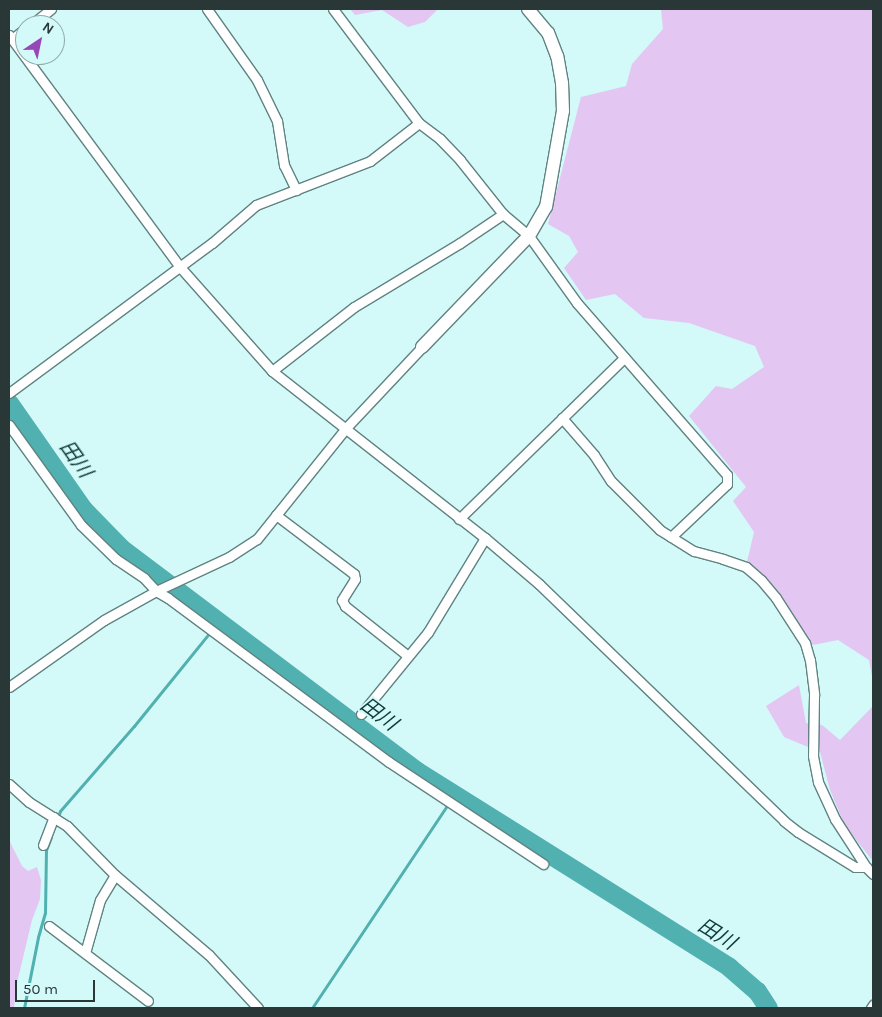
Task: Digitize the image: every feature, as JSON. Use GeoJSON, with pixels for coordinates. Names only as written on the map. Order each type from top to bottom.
{"type":"FeatureCollection","features":[{"type":"Feature","properties":{"kind":"street"},"geometry":{"type":"LineString","coordinates":[[207,9],[257,80],[277,121],[284,165],[296,190]]}},
{"type":"Feature","properties":{"kind":"street"},"geometry":{"type":"LineString","coordinates":[[332,9],[419,123],[440,139],[460,160],[503,214],[529,236],[576,303],[727,475],[727,484],[671,537]]}},
{"type":"Feature","properties":{"kind":"street"},"geometry":{"type":"LineString","coordinates":[[9,687],[104,620],[159,589],[244,549],[257,539],[345,429],[529,236],[546,207],[562,102],[562,83],[557,56],[548,33],[528,9]]}},
{"type":"Feature","properties":{"kind":"street"},"geometry":{"type":"LineString","coordinates":[[10,37],[180,267],[272,371],[485,538],[539,584],[784,821],[798,832],[855,867],[866,867]]}},
{"type":"Feature","properties":{"kind":"street"},"geometry":{"type":"LineString","coordinates":[[10,392],[180,267],[256,206],[370,161],[419,123]]}},
{"type":"Feature","properties":{"kind":"street"},"geometry":{"type":"LineString","coordinates":[[272,371],[354,307],[460,243],[503,214]]}},
{"type":"Feature","properties":{"kind":"street"},"geometry":{"type":"LineString","coordinates":[[460,519],[624,358]]}},
{"type":"Feature","properties":{"kind":"street"},"geometry":{"type":"LineString","coordinates":[[562,418],[594,455],[611,481],[660,530],[694,551],[723,558],[746,567],[761,580],[776,598],[804,643],[810,660],[814,695],[813,756],[818,782],[835,819],[866,867],[873,874]]}},
{"type":"Feature","properties":{"kind":"street"},"geometry":{"type":"LineString","coordinates":[[9,425],[81,525],[100,545],[159,589],[168,598],[428,790],[543,864]]}},
{"type":"Feature","properties":{"kind":"street"},"geometry":{"type":"LineString","coordinates":[[276,516],[354,574],[355,580],[342,600],[345,606],[408,656]]}},
{"type":"Feature","properties":{"kind":"street"},"geometry":{"type":"LineString","coordinates":[[361,714],[428,632],[485,538]]}},
{"type":"Feature","properties":{"kind":"street"},"geometry":{"type":"LineString","coordinates":[[9,784],[29,802],[67,826],[115,875],[204,951],[258,1008]]}},
{"type":"Feature","properties":{"kind":"street"},"geometry":{"type":"LineString","coordinates":[[43,845],[54,817]]}},
{"type":"Feature","properties":{"kind":"street"},"geometry":{"type":"LineString","coordinates":[[85,953],[100,900],[115,875]]}},
{"type":"Feature","properties":{"kind":"street"},"geometry":{"type":"LineString","coordinates":[[49,926],[148,1001]]}},
{"type":"Feature","properties":{"kind":"shaded area"},"geometry":{"type":"Polygon","coordinates":[[[350,9],[438,9],[425,22],[408,27],[382,10],[355,15],[350,9]]]}},
{"type":"Feature","properties":{"kind":"shaded area"},"geometry":{"type":"Polygon","coordinates":[[[661,9],[873,9],[873,682],[869,660],[838,640],[813,645],[783,601],[746,566],[754,532],[733,501],[746,487],[689,416],[716,386],[732,389],[764,367],[755,346],[689,323],[644,318],[615,294],[586,300],[564,268],[578,252],[569,236],[548,224],[581,97],[626,86],[632,64],[663,29],[661,9]]]}},
{"type":"Feature","properties":{"kind":"shaded area"},"geometry":{"type":"Polygon","coordinates":[[[799,685],[806,723],[822,725],[840,740],[873,706],[873,861],[845,826],[830,790],[820,752],[784,737],[766,706],[799,685]]]}},
{"type":"Feature","properties":{"kind":"shaded area"},"geometry":{"type":"Polygon","coordinates":[[[9,840],[22,866],[28,871],[37,867],[41,880],[40,899],[32,920],[16,987],[14,1008],[9,1008],[9,840]]]}},
{"type":"Feature","properties":{"kind":"waterway","name":"田川"},"geometry":{"type":"LineString","coordinates":[[9,403],[83,509],[121,548],[417,771],[729,967],[757,991],[768,1008]]}},
{"type":"Feature","properties":{"kind":"waterway"},"geometry":{"type":"LineString","coordinates":[[58,817],[60,811],[134,726],[219,621]]}},
{"type":"Feature","properties":{"kind":"waterway"},"geometry":{"type":"LineString","coordinates":[[312,1008],[454,795]]}},
{"type":"Feature","properties":{"kind":"waterway"},"geometry":{"type":"LineString","coordinates":[[24,1008],[38,937],[45,913],[46,850],[51,837]]}}]}
